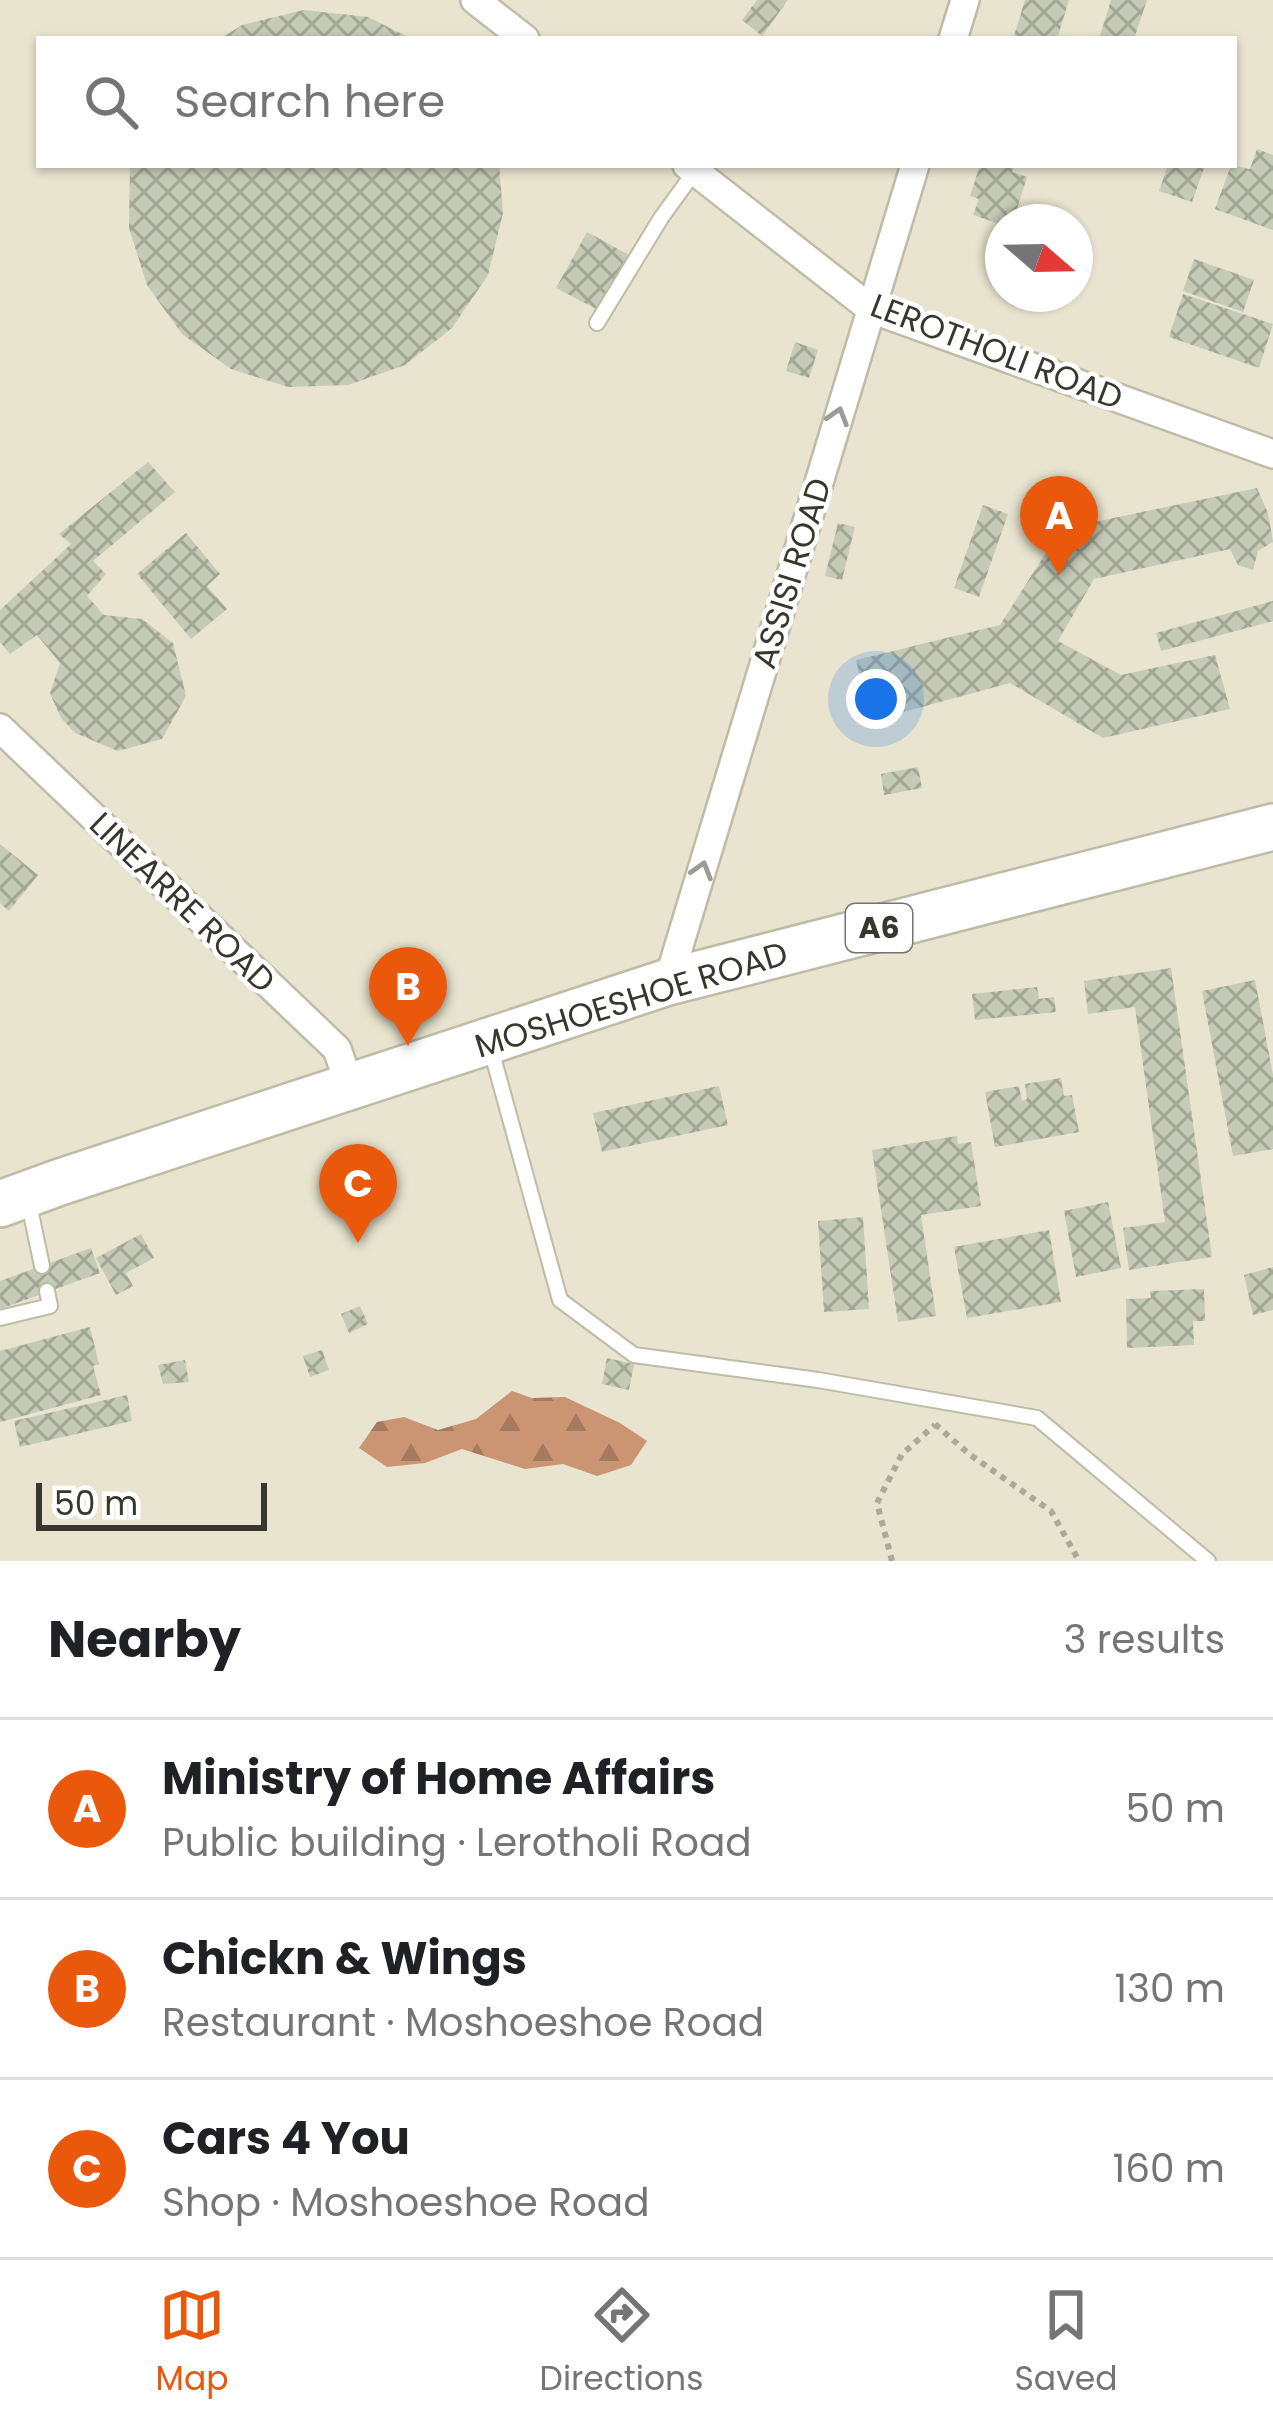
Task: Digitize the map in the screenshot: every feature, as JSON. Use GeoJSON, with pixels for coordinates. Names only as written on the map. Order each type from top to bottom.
{"type":"FeatureCollection","features":[{"type":"Feature","properties":{"kind":"main road","name":"MOSHOESHOE ROAD"},"geometry":{"type":"LineString","coordinates":[[14,1199],[668,982],[1273,827]]}},
{"type":"Feature","properties":{"kind":"street"},"geometry":{"type":"LineString","coordinates":[[475,0],[521,36]]}},
{"type":"Feature","properties":{"kind":"street"},"geometry":{"type":"LineString","coordinates":[[954,36],[965,0]]}},
{"type":"Feature","properties":{"kind":"street","name":"LEROTHOLI ROAD"},"geometry":{"type":"LineString","coordinates":[[691,168],[871,308],[1273,454]]}},
{"type":"Feature","properties":{"kind":"street","name":"ASSISI ROAD"},"geometry":{"type":"LineString","coordinates":[[668,982],[913,168]]}},
{"type":"Feature","properties":{"kind":"street","name":"LINEARRE ROAD"},"geometry":{"type":"LineString","coordinates":[[0,728],[337,1048],[350,1086]]}},
{"type":"Feature","properties":{"kind":"lane"},"geometry":{"type":"LineString","coordinates":[[597,323],[691,168]]}},
{"type":"Feature","properties":{"kind":"lane"},"geometry":{"type":"LineString","coordinates":[[488,1041],[560,1300],[634,1355],[818,1380],[1037,1418],[1208,1561]]}},
{"type":"Feature","properties":{"kind":"lane"},"geometry":{"type":"LineString","coordinates":[[14,1199],[42,1266]]}},
{"type":"Feature","properties":{"kind":"lane"},"geometry":{"type":"LineString","coordinates":[[0,1318],[50,1306],[47,1291]]}},
{"type":"Feature","properties":{"kind":"path"},"geometry":{"type":"LineString","coordinates":[[925,1398],[935,1425],[1051,1511],[1079,1561]]}},
{"type":"Feature","properties":{"kind":"path"},"geometry":{"type":"LineString","coordinates":[[892,1561],[877,1503],[902,1454],[935,1425]]}},
{"type":"Feature","properties":{"kind":"green space"},"geometry":{"type":"Polygon","coordinates":[[[512,1391],[532,1398],[565,1397],[647,1441],[631,1465],[597,1476],[563,1464],[525,1469],[462,1449],[425,1463],[387,1467],[359,1448],[377,1422],[404,1417],[438,1430],[476,1419],[512,1391]]]}},
{"type":"Feature","properties":{"kind":"building"},"geometry":{"type":"Polygon","coordinates":[[[757,0],[788,0],[762,36],[742,20],[757,0]]]}},
{"type":"Feature","properties":{"kind":"building"},"geometry":{"type":"Polygon","coordinates":[[[1025,0],[1069,0],[1058,36],[1014,36],[1025,0]]]}},
{"type":"Feature","properties":{"kind":"building"},"geometry":{"type":"Polygon","coordinates":[[[1111,0],[1147,0],[1135,36],[1100,36],[1111,0]]]}},
{"type":"Feature","properties":{"kind":"building"},"geometry":{"type":"Polygon","coordinates":[[[304,10],[368,17],[406,36],[225,36],[242,25],[304,10]]]}},
{"type":"Feature","properties":{"kind":"building"},"geometry":{"type":"Polygon","coordinates":[[[1257,149],[1273,155],[1273,230],[1215,209],[1230,168],[1250,169],[1257,149]]]}},
{"type":"Feature","properties":{"kind":"building"},"geometry":{"type":"Polygon","coordinates":[[[130,168],[499,168],[503,213],[488,275],[452,328],[405,365],[348,385],[288,387],[231,369],[182,334],[147,285],[129,228],[130,168]]]}},
{"type":"Feature","properties":{"kind":"building"},"geometry":{"type":"Polygon","coordinates":[[[979,168],[1014,168],[1012,172],[1027,177],[1019,204],[985,204],[985,219],[973,215],[979,199],[970,196],[979,168]]]}},
{"type":"Feature","properties":{"kind":"building"},"geometry":{"type":"Polygon","coordinates":[[[1167,168],[1204,168],[1192,202],[1159,191],[1167,168]]]}},
{"type":"Feature","properties":{"kind":"building"},"geometry":{"type":"Polygon","coordinates":[[[587,232],[629,255],[598,310],[556,288],[587,232]]]}},
{"type":"Feature","properties":{"kind":"building"},"geometry":{"type":"Polygon","coordinates":[[[1194,259],[1254,280],[1243,312],[1183,291],[1194,259]]]}},
{"type":"Feature","properties":{"kind":"building"},"geometry":{"type":"Polygon","coordinates":[[[1183,294],[1273,324],[1259,368],[1169,337],[1183,294]]]}},
{"type":"Feature","properties":{"kind":"building"},"geometry":{"type":"Polygon","coordinates":[[[795,342],[818,350],[809,378],[786,371],[795,342]]]}},
{"type":"Feature","properties":{"kind":"building"},"geometry":{"type":"Polygon","coordinates":[[[148,462],[175,492],[93,561],[106,574],[87,596],[104,615],[142,619],[173,643],[186,696],[162,739],[118,751],[75,733],[61,718],[50,693],[60,663],[37,635],[10,654],[0,642],[0,610],[71,544],[59,534],[148,462]]]}},
{"type":"Feature","properties":{"kind":"building"},"geometry":{"type":"Polygon","coordinates":[[[1257,488],[1273,542],[1258,551],[1253,570],[1238,565],[1230,549],[1094,579],[1058,641],[1121,675],[1215,655],[1230,709],[1103,738],[1010,683],[870,721],[856,660],[1000,625],[1061,529],[1257,488]]]}},
{"type":"Feature","properties":{"kind":"building"},"geometry":{"type":"Polygon","coordinates":[[[983,505],[1008,514],[979,597],[954,588],[983,505]]]}},
{"type":"Feature","properties":{"kind":"building"},"geometry":{"type":"Polygon","coordinates":[[[838,523],[855,527],[842,580],[825,576],[838,523]]]}},
{"type":"Feature","properties":{"kind":"building"},"geometry":{"type":"Polygon","coordinates":[[[186,533],[220,574],[207,586],[227,609],[191,639],[137,574],[186,533]]]}},
{"type":"Feature","properties":{"kind":"building"},"geometry":{"type":"Polygon","coordinates":[[[1273,601],[1273,621],[1161,651],[1156,633],[1273,601]]]}},
{"type":"Feature","properties":{"kind":"building"},"geometry":{"type":"Polygon","coordinates":[[[918,767],[922,788],[884,795],[881,774],[918,767]]]}},
{"type":"Feature","properties":{"kind":"building"},"geometry":{"type":"Polygon","coordinates":[[[0,844],[38,875],[9,911],[0,903],[0,844]]]}},
{"type":"Feature","properties":{"kind":"building"},"geometry":{"type":"Polygon","coordinates":[[[1171,968],[1212,1257],[1129,1270],[1123,1228],[1165,1222],[1135,1007],[1088,1014],[1084,981],[1171,968]]]}},
{"type":"Feature","properties":{"kind":"building"},"geometry":{"type":"Polygon","coordinates":[[[1255,980],[1273,1075],[1273,1149],[1233,1156],[1202,991],[1255,980]]]}},
{"type":"Feature","properties":{"kind":"building"},"geometry":{"type":"Polygon","coordinates":[[[1037,987],[1039,999],[1054,997],[1056,1012],[975,1020],[972,994],[1037,987]]]}},
{"type":"Feature","properties":{"kind":"building"},"geometry":{"type":"Polygon","coordinates":[[[1061,1078],[1064,1096],[1072,1095],[1079,1132],[995,1147],[985,1092],[1019,1086],[1022,1101],[1027,1099],[1025,1084],[1061,1078]]]}},
{"type":"Feature","properties":{"kind":"building"},"geometry":{"type":"Polygon","coordinates":[[[719,1086],[728,1125],[602,1152],[593,1113],[719,1086]]]}},
{"type":"Feature","properties":{"kind":"building"},"geometry":{"type":"Polygon","coordinates":[[[957,1136],[958,1144],[971,1142],[981,1206],[921,1215],[936,1316],[898,1322],[872,1150],[957,1136]]]}},
{"type":"Feature","properties":{"kind":"building"},"geometry":{"type":"Polygon","coordinates":[[[1108,1202],[1121,1268],[1076,1277],[1064,1211],[1108,1202]]]}},
{"type":"Feature","properties":{"kind":"building"},"geometry":{"type":"Polygon","coordinates":[[[863,1217],[869,1309],[824,1312],[818,1221],[863,1217]]]}},
{"type":"Feature","properties":{"kind":"building"},"geometry":{"type":"Polygon","coordinates":[[[1049,1230],[1061,1302],[967,1318],[954,1247],[1049,1230]]]}},
{"type":"Feature","properties":{"kind":"building"},"geometry":{"type":"Polygon","coordinates":[[[141,1234],[154,1258],[126,1273],[133,1286],[116,1295],[96,1258],[141,1234]]]}},
{"type":"Feature","properties":{"kind":"building"},"geometry":{"type":"Polygon","coordinates":[[[91,1248],[100,1273],[0,1309],[0,1281],[91,1248]]]}},
{"type":"Feature","properties":{"kind":"building"},"geometry":{"type":"Polygon","coordinates":[[[1273,1267],[1273,1310],[1253,1315],[1244,1275],[1273,1267]]]}},
{"type":"Feature","properties":{"kind":"building"},"geometry":{"type":"Polygon","coordinates":[[[1204,1289],[1205,1321],[1193,1321],[1194,1345],[1127,1348],[1126,1299],[1151,1298],[1150,1291],[1204,1289]]]}},
{"type":"Feature","properties":{"kind":"building"},"geometry":{"type":"Polygon","coordinates":[[[360,1306],[368,1324],[349,1333],[341,1314],[360,1306]]]}},
{"type":"Feature","properties":{"kind":"building"},"geometry":{"type":"Polygon","coordinates":[[[90,1327],[101,1395],[0,1422],[0,1351],[90,1327]]]}},
{"type":"Feature","properties":{"kind":"building"},"geometry":{"type":"Polygon","coordinates":[[[322,1350],[329,1370],[310,1377],[303,1356],[322,1350]]]}},
{"type":"Feature","properties":{"kind":"building"},"geometry":{"type":"Polygon","coordinates":[[[607,1358],[634,1364],[629,1390],[602,1384],[607,1358]]]}},
{"type":"Feature","properties":{"kind":"building"},"geometry":{"type":"Polygon","coordinates":[[[185,1360],[189,1382],[163,1384],[158,1365],[185,1360]]]}},
{"type":"Feature","properties":{"kind":"building"},"geometry":{"type":"Polygon","coordinates":[[[127,1395],[132,1421],[20,1447],[14,1421],[127,1395]]]}},
{"type":"Feature","properties":{"kind":"place","name":"Ministry of Home Affairs"},"geometry":{"type":"Point","coordinates":[1059,575]}},
{"type":"Feature","properties":{"kind":"place","name":"Chickn & Wings"},"geometry":{"type":"Point","coordinates":[408,1046]}},
{"type":"Feature","properties":{"kind":"place","name":"Cars 4 You"},"geometry":{"type":"Point","coordinates":[358,1243]}}]}
